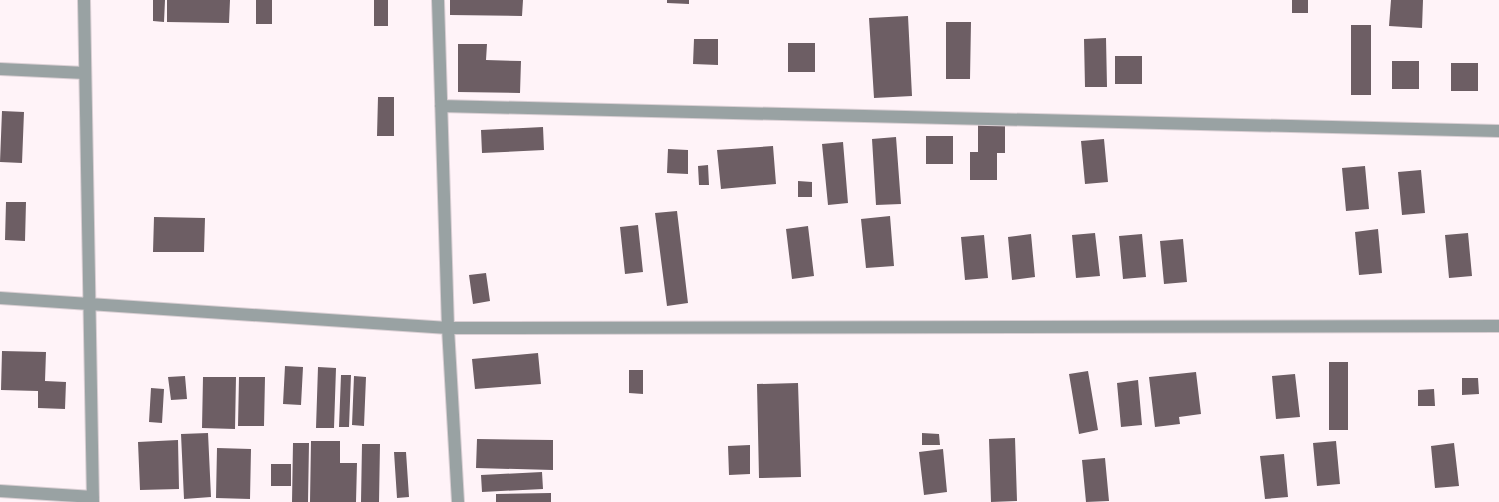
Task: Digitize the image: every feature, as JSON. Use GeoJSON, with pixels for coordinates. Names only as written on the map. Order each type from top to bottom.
{"type":"FeatureCollection","features":[{"type":"Feature","properties":{"kind":"street"},"geometry":{"type":"LineString","coordinates":[[0,491],[93,499],[84,0]]}},
{"type":"Feature","properties":{"kind":"street"},"geometry":{"type":"LineString","coordinates":[[438,0],[448,328],[458,502]]}},
{"type":"Feature","properties":{"kind":"street"},"geometry":{"type":"LineString","coordinates":[[0,69],[86,73]]}},
{"type":"Feature","properties":{"kind":"street"},"geometry":{"type":"LineString","coordinates":[[441,106],[1499,131]]}},
{"type":"Feature","properties":{"kind":"street"},"geometry":{"type":"LineString","coordinates":[[0,298],[448,328],[1499,326]]}},
{"type":"Feature","properties":{"kind":"building"},"geometry":{"type":"Polygon","coordinates":[[[153,0],[165,0],[164,22],[153,21],[153,0]]]}},
{"type":"Feature","properties":{"kind":"building"},"geometry":{"type":"Polygon","coordinates":[[[167,0],[230,0],[229,23],[167,22],[167,0]]]}},
{"type":"Feature","properties":{"kind":"building"},"geometry":{"type":"Polygon","coordinates":[[[256,0],[272,0],[272,24],[256,24],[256,0]]]}},
{"type":"Feature","properties":{"kind":"building"},"geometry":{"type":"Polygon","coordinates":[[[374,0],[388,0],[388,26],[374,26],[374,0]]]}},
{"type":"Feature","properties":{"kind":"building"},"geometry":{"type":"Polygon","coordinates":[[[450,0],[523,0],[522,16],[450,15],[450,0]]]}},
{"type":"Feature","properties":{"kind":"building"},"geometry":{"type":"Polygon","coordinates":[[[667,0],[689,0],[689,4],[667,3],[667,0]]]}},
{"type":"Feature","properties":{"kind":"building"},"geometry":{"type":"Polygon","coordinates":[[[1292,0],[1308,0],[1308,13],[1292,13],[1292,0]]]}},
{"type":"Feature","properties":{"kind":"building"},"geometry":{"type":"Polygon","coordinates":[[[1391,0],[1423,0],[1422,28],[1389,26],[1391,0]]]}},
{"type":"Feature","properties":{"kind":"building"},"geometry":{"type":"Polygon","coordinates":[[[908,16],[912,96],[874,98],[869,18],[908,16]]]}},
{"type":"Feature","properties":{"kind":"building"},"geometry":{"type":"Polygon","coordinates":[[[946,22],[971,22],[970,79],[946,79],[946,22]]]}},
{"type":"Feature","properties":{"kind":"building"},"geometry":{"type":"Polygon","coordinates":[[[1351,25],[1371,25],[1371,95],[1351,95],[1351,25]]]}},
{"type":"Feature","properties":{"kind":"building"},"geometry":{"type":"Polygon","coordinates":[[[1106,38],[1107,87],[1085,87],[1084,39],[1106,38]]]}},
{"type":"Feature","properties":{"kind":"building"},"geometry":{"type":"Polygon","coordinates":[[[694,39],[718,39],[718,65],[693,64],[694,39]]]}},
{"type":"Feature","properties":{"kind":"building"},"geometry":{"type":"Polygon","coordinates":[[[788,43],[815,43],[815,72],[788,72],[788,43]]]}},
{"type":"Feature","properties":{"kind":"building"},"geometry":{"type":"Polygon","coordinates":[[[458,44],[487,44],[486,60],[521,61],[520,93],[458,92],[458,44]]]}},
{"type":"Feature","properties":{"kind":"building"},"geometry":{"type":"Polygon","coordinates":[[[1115,56],[1142,56],[1142,84],[1115,84],[1115,56]]]}},
{"type":"Feature","properties":{"kind":"building"},"geometry":{"type":"Polygon","coordinates":[[[1392,61],[1419,61],[1419,89],[1392,89],[1392,61]]]}},
{"type":"Feature","properties":{"kind":"building"},"geometry":{"type":"Polygon","coordinates":[[[1451,63],[1478,63],[1478,91],[1451,91],[1451,63]]]}},
{"type":"Feature","properties":{"kind":"building"},"geometry":{"type":"Polygon","coordinates":[[[378,97],[394,97],[394,136],[377,136],[378,97]]]}},
{"type":"Feature","properties":{"kind":"building"},"geometry":{"type":"Polygon","coordinates":[[[2,111],[24,112],[22,163],[0,162],[2,111]]]}},
{"type":"Feature","properties":{"kind":"building"},"geometry":{"type":"Polygon","coordinates":[[[1005,124],[1005,153],[997,153],[997,180],[970,180],[970,152],[978,152],[978,125],[1005,124]]]}},
{"type":"Feature","properties":{"kind":"building"},"geometry":{"type":"Polygon","coordinates":[[[543,127],[544,150],[482,153],[481,130],[543,127]]]}},
{"type":"Feature","properties":{"kind":"building"},"geometry":{"type":"Polygon","coordinates":[[[926,136],[953,136],[953,164],[926,164],[926,136]]]}},
{"type":"Feature","properties":{"kind":"building"},"geometry":{"type":"Polygon","coordinates":[[[896,137],[901,204],[876,205],[872,139],[896,137]]]}},
{"type":"Feature","properties":{"kind":"building"},"geometry":{"type":"Polygon","coordinates":[[[1104,139],[1108,182],[1085,184],[1081,141],[1104,139]]]}},
{"type":"Feature","properties":{"kind":"building"},"geometry":{"type":"Polygon","coordinates":[[[843,142],[848,203],[828,205],[822,144],[843,142]]]}},
{"type":"Feature","properties":{"kind":"building"},"geometry":{"type":"Polygon","coordinates":[[[773,146],[776,184],[721,189],[717,150],[773,146]]]}},
{"type":"Feature","properties":{"kind":"building"},"geometry":{"type":"Polygon","coordinates":[[[668,149],[688,150],[688,174],[667,173],[668,149]]]}},
{"type":"Feature","properties":{"kind":"building"},"geometry":{"type":"Polygon","coordinates":[[[708,165],[709,185],[699,185],[698,166],[708,165]]]}},
{"type":"Feature","properties":{"kind":"building"},"geometry":{"type":"Polygon","coordinates":[[[1365,166],[1369,209],[1346,211],[1342,168],[1365,166]]]}},
{"type":"Feature","properties":{"kind":"building"},"geometry":{"type":"Polygon","coordinates":[[[1421,170],[1425,213],[1402,215],[1398,172],[1421,170]]]}},
{"type":"Feature","properties":{"kind":"building"},"geometry":{"type":"Polygon","coordinates":[[[798,181],[812,182],[812,197],[798,197],[798,181]]]}},
{"type":"Feature","properties":{"kind":"building"},"geometry":{"type":"Polygon","coordinates":[[[6,202],[26,202],[25,241],[5,240],[6,202]]]}},
{"type":"Feature","properties":{"kind":"building"},"geometry":{"type":"Polygon","coordinates":[[[677,211],[688,303],[667,306],[655,213],[677,211]]]}},
{"type":"Feature","properties":{"kind":"building"},"geometry":{"type":"Polygon","coordinates":[[[890,216],[894,266],[866,268],[861,219],[890,216]]]}},
{"type":"Feature","properties":{"kind":"building"},"geometry":{"type":"Polygon","coordinates":[[[154,217],[205,218],[204,252],[153,252],[154,217]]]}},
{"type":"Feature","properties":{"kind":"building"},"geometry":{"type":"Polygon","coordinates":[[[638,225],[643,272],[625,274],[620,227],[638,225]]]}},
{"type":"Feature","properties":{"kind":"building"},"geometry":{"type":"Polygon","coordinates":[[[808,226],[814,276],[792,279],[786,229],[808,226]]]}},
{"type":"Feature","properties":{"kind":"building"},"geometry":{"type":"Polygon","coordinates":[[[1378,229],[1382,273],[1359,275],[1355,232],[1378,229]]]}},
{"type":"Feature","properties":{"kind":"building"},"geometry":{"type":"Polygon","coordinates":[[[1095,233],[1100,276],[1076,278],[1072,235],[1095,233]]]}},
{"type":"Feature","properties":{"kind":"building"},"geometry":{"type":"Polygon","coordinates":[[[1468,233],[1472,276],[1449,278],[1445,235],[1468,233]]]}},
{"type":"Feature","properties":{"kind":"building"},"geometry":{"type":"Polygon","coordinates":[[[1031,234],[1035,277],[1012,280],[1008,237],[1031,234]]]}},
{"type":"Feature","properties":{"kind":"building"},"geometry":{"type":"Polygon","coordinates":[[[1142,234],[1146,277],[1123,279],[1119,236],[1142,234]]]}},
{"type":"Feature","properties":{"kind":"building"},"geometry":{"type":"Polygon","coordinates":[[[984,235],[988,278],[965,280],[961,237],[984,235]]]}},
{"type":"Feature","properties":{"kind":"building"},"geometry":{"type":"Polygon","coordinates":[[[1183,239],[1187,282],[1164,284],[1160,241],[1183,239]]]}},
{"type":"Feature","properties":{"kind":"building"},"geometry":{"type":"Polygon","coordinates":[[[486,273],[490,301],[473,304],[469,275],[486,273]]]}},
{"type":"Feature","properties":{"kind":"building"},"geometry":{"type":"Polygon","coordinates":[[[2,351],[46,352],[45,381],[66,382],[65,409],[38,408],[38,391],[1,390],[2,351]]]}},
{"type":"Feature","properties":{"kind":"building"},"geometry":{"type":"Polygon","coordinates":[[[538,353],[541,384],[475,389],[472,359],[538,353]]]}},
{"type":"Feature","properties":{"kind":"building"},"geometry":{"type":"Polygon","coordinates":[[[1329,362],[1348,362],[1348,430],[1329,430],[1329,362]]]}},
{"type":"Feature","properties":{"kind":"building"},"geometry":{"type":"Polygon","coordinates":[[[285,366],[303,367],[301,405],[283,404],[285,366]]]}},
{"type":"Feature","properties":{"kind":"building"},"geometry":{"type":"Polygon","coordinates":[[[318,367],[336,368],[334,428],[316,428],[318,367]]]}},
{"type":"Feature","properties":{"kind":"building"},"geometry":{"type":"Polygon","coordinates":[[[629,370],[643,370],[643,394],[629,393],[629,370]]]}},
{"type":"Feature","properties":{"kind":"building"},"geometry":{"type":"Polygon","coordinates":[[[1088,371],[1098,430],[1079,434],[1069,374],[1088,371]]]}},
{"type":"Feature","properties":{"kind":"building"},"geometry":{"type":"Polygon","coordinates":[[[1196,372],[1201,414],[1179,417],[1180,424],[1155,427],[1149,377],[1196,372]]]}},
{"type":"Feature","properties":{"kind":"building"},"geometry":{"type":"Polygon","coordinates":[[[1295,374],[1300,417],[1276,419],[1272,376],[1295,374]]]}},
{"type":"Feature","properties":{"kind":"building"},"geometry":{"type":"Polygon","coordinates":[[[341,375],[351,375],[349,427],[339,427],[341,375]]]}},
{"type":"Feature","properties":{"kind":"building"},"geometry":{"type":"Polygon","coordinates":[[[185,376],[187,399],[171,400],[168,377],[185,376]]]}},
{"type":"Feature","properties":{"kind":"building"},"geometry":{"type":"Polygon","coordinates":[[[354,376],[366,377],[364,426],[352,425],[354,376]]]}},
{"type":"Feature","properties":{"kind":"building"},"geometry":{"type":"Polygon","coordinates":[[[203,377],[236,377],[235,429],[202,428],[203,377]]]}},
{"type":"Feature","properties":{"kind":"building"},"geometry":{"type":"Polygon","coordinates":[[[239,377],[265,377],[264,426],[238,426],[239,377]]]}},
{"type":"Feature","properties":{"kind":"building"},"geometry":{"type":"Polygon","coordinates":[[[1462,378],[1478,378],[1479,394],[1462,395],[1462,378]]]}},
{"type":"Feature","properties":{"kind":"building"},"geometry":{"type":"Polygon","coordinates":[[[1138,380],[1142,425],[1121,427],[1117,383],[1138,380]]]}},
{"type":"Feature","properties":{"kind":"building"},"geometry":{"type":"Polygon","coordinates":[[[798,383],[801,477],[759,478],[757,384],[798,383]]]}},
{"type":"Feature","properties":{"kind":"building"},"geometry":{"type":"Polygon","coordinates":[[[151,388],[164,389],[162,423],[149,422],[151,388]]]}},
{"type":"Feature","properties":{"kind":"building"},"geometry":{"type":"Polygon","coordinates":[[[1434,389],[1435,406],[1418,406],[1418,390],[1434,389]]]}},
{"type":"Feature","properties":{"kind":"building"},"geometry":{"type":"Polygon","coordinates":[[[208,433],[211,497],[184,499],[181,434],[208,433]]]}},
{"type":"Feature","properties":{"kind":"building"},"geometry":{"type":"Polygon","coordinates":[[[922,433],[939,434],[940,445],[922,445],[922,433]]]}},
{"type":"Feature","properties":{"kind":"building"},"geometry":{"type":"Polygon","coordinates":[[[1015,438],[1017,501],[991,502],[989,439],[1015,438]]]}},
{"type":"Feature","properties":{"kind":"building"},"geometry":{"type":"Polygon","coordinates":[[[477,439],[553,440],[553,470],[476,468],[477,439]]]}},
{"type":"Feature","properties":{"kind":"building"},"geometry":{"type":"Polygon","coordinates":[[[178,440],[179,489],[140,490],[138,442],[178,440]]]}},
{"type":"Feature","properties":{"kind":"building"},"geometry":{"type":"Polygon","coordinates":[[[311,441],[340,441],[340,463],[357,463],[356,502],[310,502],[311,441]]]}},
{"type":"Feature","properties":{"kind":"building"},"geometry":{"type":"Polygon","coordinates":[[[1336,441],[1340,484],[1317,486],[1313,443],[1336,441]]]}},
{"type":"Feature","properties":{"kind":"building"},"geometry":{"type":"Polygon","coordinates":[[[293,443],[309,443],[308,502],[292,502],[293,443]]]}},
{"type":"Feature","properties":{"kind":"building"},"geometry":{"type":"Polygon","coordinates":[[[1454,443],[1459,486],[1435,488],[1431,446],[1454,443]]]}},
{"type":"Feature","properties":{"kind":"building"},"geometry":{"type":"Polygon","coordinates":[[[362,444],[380,444],[379,502],[361,502],[362,444]]]}},
{"type":"Feature","properties":{"kind":"building"},"geometry":{"type":"Polygon","coordinates":[[[750,445],[750,474],[729,475],[728,446],[750,445]]]}},
{"type":"Feature","properties":{"kind":"building"},"geometry":{"type":"Polygon","coordinates":[[[217,448],[251,449],[250,499],[216,498],[217,448]]]}},
{"type":"Feature","properties":{"kind":"building"},"geometry":{"type":"Polygon","coordinates":[[[943,449],[947,492],[924,495],[919,452],[943,449]]]}},
{"type":"Feature","properties":{"kind":"building"},"geometry":{"type":"Polygon","coordinates":[[[394,452],[406,452],[409,497],[397,498],[394,452]]]}},
{"type":"Feature","properties":{"kind":"building"},"geometry":{"type":"Polygon","coordinates":[[[1284,454],[1288,497],[1265,499],[1260,456],[1284,454]]]}},
{"type":"Feature","properties":{"kind":"building"},"geometry":{"type":"Polygon","coordinates":[[[1105,458],[1109,501],[1086,502],[1082,460],[1105,458]]]}},
{"type":"Feature","properties":{"kind":"building"},"geometry":{"type":"Polygon","coordinates":[[[271,464],[291,464],[291,486],[271,486],[271,464]]]}},
{"type":"Feature","properties":{"kind":"building"},"geometry":{"type":"Polygon","coordinates":[[[542,472],[543,489],[482,492],[481,475],[542,472]]]}},
{"type":"Feature","properties":{"kind":"building"},"geometry":{"type":"Polygon","coordinates":[[[551,493],[551,502],[496,502],[496,494],[551,493]]]}}]}
